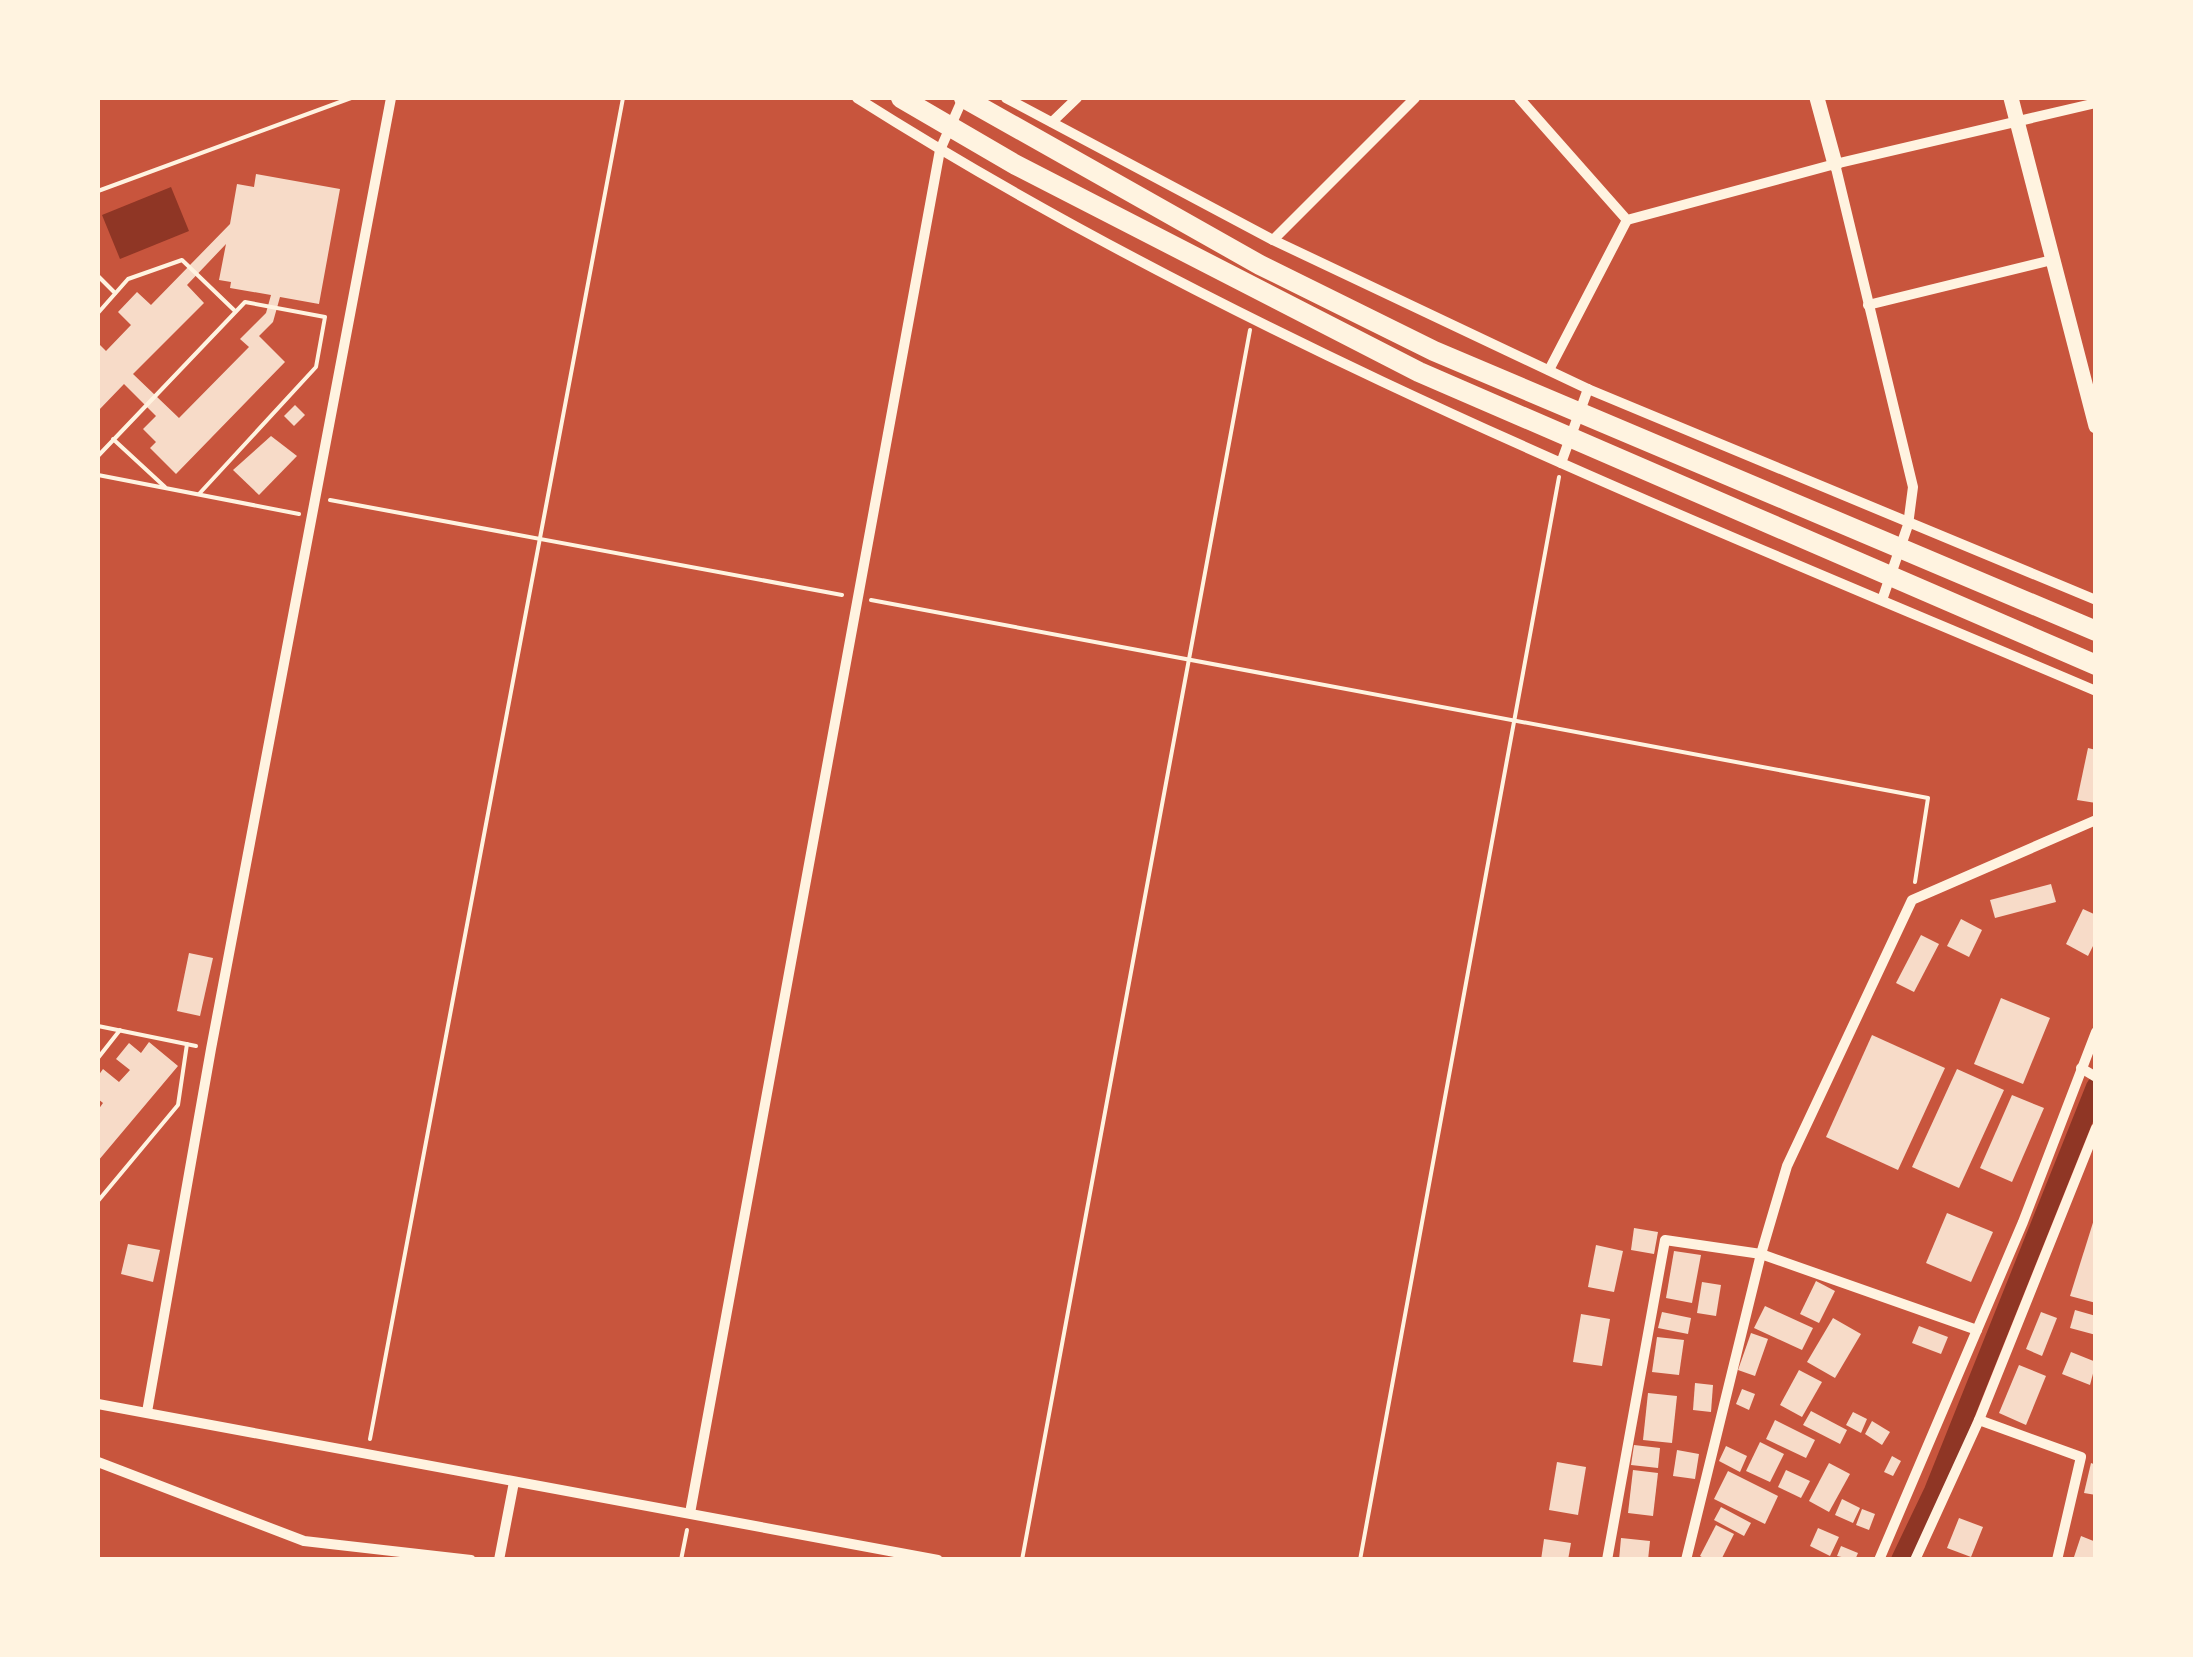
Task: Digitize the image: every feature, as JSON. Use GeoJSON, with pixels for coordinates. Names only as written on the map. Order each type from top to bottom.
{"type":"FeatureCollection","features":[{"type":"Feature","properties":{"kind":"highway"},"geometry":{"type":"LineString","coordinates":[[902,98],[1016,166],[1419,372],[2096,664]]}},
{"type":"Feature","properties":{"kind":"highway"},"geometry":{"type":"LineString","coordinates":[[963,98],[1226,246],[1434,351],[2096,631]]}},
{"type":"Feature","properties":{"kind":"street"},"geometry":{"type":"LineString","coordinates":[[147,1412],[211,1048],[391,98]]}},
{"type":"Feature","properties":{"kind":"street"},"geometry":{"type":"LineString","coordinates":[[857,98],[940,150],[1252,318],[1561,463],[2096,691]]}},
{"type":"Feature","properties":{"kind":"street"},"geometry":{"type":"LineString","coordinates":[[690,1513],[940,150],[963,98]]}},
{"type":"Feature","properties":{"kind":"street"},"geometry":{"type":"LineString","coordinates":[[1006,98],[1274,240],[1588,389],[2096,600]]}},
{"type":"Feature","properties":{"kind":"street"},"geometry":{"type":"LineString","coordinates":[[1052,122],[1077,98]]}},
{"type":"Feature","properties":{"kind":"street"},"geometry":{"type":"LineString","coordinates":[[1274,240],[1415,98]]}},
{"type":"Feature","properties":{"kind":"street"},"geometry":{"type":"LineString","coordinates":[[1519,98],[1627,220]]}},
{"type":"Feature","properties":{"kind":"street"},"geometry":{"type":"LineString","coordinates":[[1817,98],[1913,486],[1908,524],[1882,600]]}},
{"type":"Feature","properties":{"kind":"street"},"geometry":{"type":"LineString","coordinates":[[2011,98],[2096,426]]}},
{"type":"Feature","properties":{"kind":"street"},"geometry":{"type":"LineString","coordinates":[[1549,370],[1627,220],[1834,164],[2096,103]]}},
{"type":"Feature","properties":{"kind":"street"},"geometry":{"type":"LineString","coordinates":[[1868,305],[2052,260]]}},
{"type":"Feature","properties":{"kind":"street"},"geometry":{"type":"LineString","coordinates":[[1561,463],[1588,389]]}},
{"type":"Feature","properties":{"kind":"street"},"geometry":{"type":"LineString","coordinates":[[1686,1560],[1761,1254],[1787,1166],[1912,900],[2096,820]]}},
{"type":"Feature","properties":{"kind":"street"},"geometry":{"type":"LineString","coordinates":[[1880,1560],[2096,1032]]}},
{"type":"Feature","properties":{"kind":"street"},"geometry":{"type":"LineString","coordinates":[[2080,1068],[2096,1076]]}},
{"type":"Feature","properties":{"kind":"street"},"geometry":{"type":"LineString","coordinates":[[1915,1560],[1979,1420],[2096,1128]]}},
{"type":"Feature","properties":{"kind":"street"},"geometry":{"type":"LineString","coordinates":[[1607,1560],[1665,1240],[1761,1254],[1977,1330]]}},
{"type":"Feature","properties":{"kind":"street"},"geometry":{"type":"LineString","coordinates":[[98,1404],[938,1560]]}},
{"type":"Feature","properties":{"kind":"street"},"geometry":{"type":"LineString","coordinates":[[1979,1420],[2080,1457],[2057,1560]]}},
{"type":"Feature","properties":{"kind":"street"},"geometry":{"type":"LineString","coordinates":[[98,1462],[304,1541],[471,1560]]}},
{"type":"Feature","properties":{"kind":"street"},"geometry":{"type":"LineString","coordinates":[[499,1560],[514,1482]]}},
{"type":"Feature","properties":{"kind":"path"},"geometry":{"type":"LineString","coordinates":[[98,191],[350,98]]}},
{"type":"Feature","properties":{"kind":"path"},"geometry":{"type":"LineString","coordinates":[[367,1454],[622,98]]}},
{"type":"Feature","properties":{"kind":"path"},"geometry":{"type":"LineString","coordinates":[[98,312],[128,280],[182,260],[235,311]]}},
{"type":"Feature","properties":{"kind":"path"},"geometry":{"type":"LineString","coordinates":[[98,276],[116,293]]}},
{"type":"Feature","properties":{"kind":"path"},"geometry":{"type":"LineString","coordinates":[[98,456],[244,302],[325,317],[316,367],[199,494]]}},
{"type":"Feature","properties":{"kind":"path"},"geometry":{"type":"LineString","coordinates":[[1022,1560],[1252,318]]}},
{"type":"Feature","properties":{"kind":"path"},"geometry":{"type":"LineString","coordinates":[[114,439],[166,488]]}},
{"type":"Feature","properties":{"kind":"path"},"geometry":{"type":"LineString","coordinates":[[1360,1560],[1561,463]]}},
{"type":"Feature","properties":{"kind":"path"},"geometry":{"type":"LineString","coordinates":[[98,475],[312,516]]}},
{"type":"Feature","properties":{"kind":"path"},"geometry":{"type":"LineString","coordinates":[[315,498],[1928,798],[1912,900]]}},
{"type":"Feature","properties":{"kind":"path"},"geometry":{"type":"LineString","coordinates":[[98,1026],[211,1048]]}},
{"type":"Feature","properties":{"kind":"path"},"geometry":{"type":"LineString","coordinates":[[98,1058],[120,1030]]}},
{"type":"Feature","properties":{"kind":"path"},"geometry":{"type":"LineString","coordinates":[[98,1201],[178,1105],[187,1044]]}},
{"type":"Feature","properties":{"kind":"path"},"geometry":{"type":"LineString","coordinates":[[681,1560],[690,1513]]}},
{"type":"Feature","properties":{"kind":"shaded area"},"geometry":{"type":"Polygon","coordinates":[[[171,187],[189,231],[120,259],[102,215],[171,187]]]}},
{"type":"Feature","properties":{"kind":"building"},"geometry":{"type":"Polygon","coordinates":[[[256,174],[340,189],[319,304],[280,297],[273,322],[259,336],[285,362],[176,474],[150,448],[156,442],[143,429],[156,416],[124,384],[98,411],[98,343],[106,351],[131,325],[118,312],[137,292],[151,305],[230,224],[237,184],[254,187],[256,174]],[[226,244],[187,285],[204,303],[133,374],[179,418],[249,347],[240,339],[266,313],[271,295],[230,288],[231,282],[219,280],[226,244]]]}},
{"type":"Feature","properties":{"kind":"building"},"geometry":{"type":"Polygon","coordinates":[[[295,405],[305,415],[294,426],[284,416],[295,405]]]}},
{"type":"Feature","properties":{"kind":"building"},"geometry":{"type":"Polygon","coordinates":[[[271,436],[297,456],[259,495],[233,470],[271,436]]]}},
{"type":"Feature","properties":{"kind":"building"},"geometry":{"type":"Polygon","coordinates":[[[2088,748],[2096,750],[2096,803],[2077,800],[2088,748]]]}},
{"type":"Feature","properties":{"kind":"building"},"geometry":{"type":"Polygon","coordinates":[[[2051,884],[2056,902],[1995,918],[1990,900],[2051,884]]]}},
{"type":"Feature","properties":{"kind":"building"},"geometry":{"type":"Polygon","coordinates":[[[2083,909],[2096,915],[2096,940],[2088,956],[2066,944],[2083,909]]]}},
{"type":"Feature","properties":{"kind":"building"},"geometry":{"type":"Polygon","coordinates":[[[1961,919],[1982,930],[1969,957],[1947,946],[1961,919]]]}},
{"type":"Feature","properties":{"kind":"building"},"geometry":{"type":"Polygon","coordinates":[[[1921,935],[1939,944],[1914,992],[1896,983],[1921,935]]]}},
{"type":"Feature","properties":{"kind":"building"},"geometry":{"type":"Polygon","coordinates":[[[189,953],[213,958],[200,1016],[177,1011],[189,953]]]}},
{"type":"Feature","properties":{"kind":"building"},"geometry":{"type":"Polygon","coordinates":[[[2001,998],[2050,1018],[2023,1084],[1974,1064],[2001,998]]]}},
{"type":"Feature","properties":{"kind":"building"},"geometry":{"type":"Polygon","coordinates":[[[1872,1035],[1945,1068],[1898,1170],[1826,1137],[1872,1035]]]}},
{"type":"Feature","properties":{"kind":"building"},"geometry":{"type":"Polygon","coordinates":[[[149,1042],[178,1066],[98,1161],[98,1110],[103,1103],[98,1099],[98,1076],[103,1069],[119,1082],[130,1070],[116,1059],[129,1043],[141,1053],[149,1042]]]}},
{"type":"Feature","properties":{"kind":"building"},"geometry":{"type":"Polygon","coordinates":[[[1957,1069],[2004,1090],[1959,1188],[1912,1167],[1957,1069]]]}},
{"type":"Feature","properties":{"kind":"building"},"geometry":{"type":"Polygon","coordinates":[[[2012,1095],[2044,1108],[2012,1182],[1980,1168],[2012,1095]]]}},
{"type":"Feature","properties":{"kind":"building"},"geometry":{"type":"Polygon","coordinates":[[[1947,1213],[1993,1232],[1971,1282],[1926,1263],[1947,1213]]]}},
{"type":"Feature","properties":{"kind":"building"},"geometry":{"type":"Polygon","coordinates":[[[2096,1213],[2096,1303],[2070,1296],[2096,1213]]]}},
{"type":"Feature","properties":{"kind":"building"},"geometry":{"type":"Polygon","coordinates":[[[1634,1228],[1658,1232],[1654,1254],[1631,1250],[1634,1228]]]}},
{"type":"Feature","properties":{"kind":"building"},"geometry":{"type":"Polygon","coordinates":[[[128,1244],[160,1250],[153,1282],[121,1274],[128,1244]]]}},
{"type":"Feature","properties":{"kind":"building"},"geometry":{"type":"Polygon","coordinates":[[[1596,1245],[1623,1251],[1614,1292],[1588,1287],[1596,1245]]]}},
{"type":"Feature","properties":{"kind":"building"},"geometry":{"type":"Polygon","coordinates":[[[1674,1251],[1701,1255],[1692,1303],[1666,1298],[1674,1251]]]}},
{"type":"Feature","properties":{"kind":"building"},"geometry":{"type":"Polygon","coordinates":[[[1816,1281],[1835,1291],[1819,1323],[1800,1314],[1816,1281]]]}},
{"type":"Feature","properties":{"kind":"building"},"geometry":{"type":"Polygon","coordinates":[[[1702,1282],[1721,1285],[1716,1316],[1697,1313],[1702,1282]]]}},
{"type":"Feature","properties":{"kind":"building"},"geometry":{"type":"Polygon","coordinates":[[[1765,1306],[1813,1328],[1802,1350],[1754,1328],[1765,1306]]]}},
{"type":"Feature","properties":{"kind":"building"},"geometry":{"type":"Polygon","coordinates":[[[2075,1310],[2096,1316],[2096,1335],[2070,1328],[2075,1310]]]}},
{"type":"Feature","properties":{"kind":"building"},"geometry":{"type":"Polygon","coordinates":[[[1662,1312],[1691,1318],[1688,1334],[1658,1328],[1662,1312]]]}},
{"type":"Feature","properties":{"kind":"building"},"geometry":{"type":"Polygon","coordinates":[[[2041,1312],[2057,1318],[2042,1356],[2026,1349],[2041,1312]]]}},
{"type":"Feature","properties":{"kind":"building"},"geometry":{"type":"Polygon","coordinates":[[[1581,1314],[1610,1319],[1602,1366],[1573,1362],[1581,1314]]]}},
{"type":"Feature","properties":{"kind":"building"},"geometry":{"type":"Polygon","coordinates":[[[1833,1318],[1861,1334],[1835,1378],[1807,1362],[1833,1318]]]}},
{"type":"Feature","properties":{"kind":"building"},"geometry":{"type":"Polygon","coordinates":[[[1919,1326],[1948,1337],[1941,1354],[1912,1343],[1919,1326]]]}},
{"type":"Feature","properties":{"kind":"building"},"geometry":{"type":"Polygon","coordinates":[[[1751,1333],[1768,1339],[1755,1376],[1738,1370],[1751,1333]]]}},
{"type":"Feature","properties":{"kind":"building"},"geometry":{"type":"Polygon","coordinates":[[[1657,1337],[1684,1340],[1679,1375],[1652,1372],[1657,1337]]]}},
{"type":"Feature","properties":{"kind":"building"},"geometry":{"type":"Polygon","coordinates":[[[2071,1352],[2096,1362],[2090,1385],[2062,1374],[2071,1352]]]}},
{"type":"Feature","properties":{"kind":"building"},"geometry":{"type":"Polygon","coordinates":[[[2019,1365],[2046,1376],[2026,1425],[1999,1413],[2019,1365]]]}},
{"type":"Feature","properties":{"kind":"building"},"geometry":{"type":"Polygon","coordinates":[[[1799,1370],[1822,1382],[1802,1417],[1780,1405],[1799,1370]]]}},
{"type":"Feature","properties":{"kind":"building"},"geometry":{"type":"Polygon","coordinates":[[[1695,1383],[1713,1385],[1711,1412],[1693,1410],[1695,1383]]]}},
{"type":"Feature","properties":{"kind":"building"},"geometry":{"type":"Polygon","coordinates":[[[1742,1389],[1755,1394],[1749,1410],[1736,1404],[1742,1389]]]}},
{"type":"Feature","properties":{"kind":"building"},"geometry":{"type":"Polygon","coordinates":[[[1648,1393],[1677,1396],[1672,1443],[1643,1440],[1648,1393]]]}},
{"type":"Feature","properties":{"kind":"building"},"geometry":{"type":"Polygon","coordinates":[[[1811,1411],[1847,1430],[1840,1444],[1803,1425],[1811,1411]]]}},
{"type":"Feature","properties":{"kind":"building"},"geometry":{"type":"Polygon","coordinates":[[[1853,1412],[1867,1419],[1861,1433],[1846,1425],[1853,1412]]]}},
{"type":"Feature","properties":{"kind":"building"},"geometry":{"type":"Polygon","coordinates":[[[1775,1420],[1815,1440],[1806,1458],[1766,1439],[1775,1420]]]}},
{"type":"Feature","properties":{"kind":"building"},"geometry":{"type":"Polygon","coordinates":[[[1872,1421],[1890,1432],[1882,1445],[1865,1434],[1872,1421]]]}},
{"type":"Feature","properties":{"kind":"building"},"geometry":{"type":"Polygon","coordinates":[[[1760,1442],[1784,1454],[1770,1482],[1746,1471],[1760,1442]]]}},
{"type":"Feature","properties":{"kind":"building"},"geometry":{"type":"Polygon","coordinates":[[[1634,1445],[1660,1448],[1658,1468],[1631,1465],[1634,1445]]]}},
{"type":"Feature","properties":{"kind":"building"},"geometry":{"type":"Polygon","coordinates":[[[1726,1446],[1747,1456],[1740,1472],[1719,1461],[1726,1446]]]}},
{"type":"Feature","properties":{"kind":"building"},"geometry":{"type":"Polygon","coordinates":[[[1677,1450],[1699,1454],[1695,1479],[1673,1476],[1677,1450]]]}},
{"type":"Feature","properties":{"kind":"building"},"geometry":{"type":"Polygon","coordinates":[[[1892,1456],[1901,1461],[1893,1476],[1884,1472],[1892,1456]]]}},
{"type":"Feature","properties":{"kind":"building"},"geometry":{"type":"Polygon","coordinates":[[[1557,1462],[1586,1467],[1578,1515],[1549,1510],[1557,1462]]]}},
{"type":"Feature","properties":{"kind":"building"},"geometry":{"type":"Polygon","coordinates":[[[1829,1463],[1850,1474],[1829,1512],[1809,1501],[1829,1463]]]}},
{"type":"Feature","properties":{"kind":"building"},"geometry":{"type":"Polygon","coordinates":[[[2091,1463],[2096,1465],[2096,1495],[2084,1493],[2091,1463]]]}},
{"type":"Feature","properties":{"kind":"building"},"geometry":{"type":"Polygon","coordinates":[[[1633,1470],[1658,1473],[1653,1516],[1628,1513],[1633,1470]]]}},
{"type":"Feature","properties":{"kind":"building"},"geometry":{"type":"Polygon","coordinates":[[[1786,1470],[1810,1481],[1801,1498],[1778,1487],[1786,1470]]]}},
{"type":"Feature","properties":{"kind":"building"},"geometry":{"type":"Polygon","coordinates":[[[1728,1471],[1778,1496],[1765,1524],[1714,1499],[1728,1471]]]}},
{"type":"Feature","properties":{"kind":"building"},"geometry":{"type":"Polygon","coordinates":[[[1842,1499],[1860,1508],[1853,1523],[1835,1515],[1842,1499]]]}},
{"type":"Feature","properties":{"kind":"building"},"geometry":{"type":"Polygon","coordinates":[[[1721,1507],[1751,1523],[1744,1536],[1714,1520],[1721,1507]]]}},
{"type":"Feature","properties":{"kind":"building"},"geometry":{"type":"Polygon","coordinates":[[[1862,1509],[1875,1514],[1869,1530],[1856,1525],[1862,1509]]]}},
{"type":"Feature","properties":{"kind":"building"},"geometry":{"type":"Polygon","coordinates":[[[1959,1518],[1983,1527],[1971,1557],[1947,1548],[1959,1518]]]}},
{"type":"Feature","properties":{"kind":"building"},"geometry":{"type":"Polygon","coordinates":[[[1716,1525],[1734,1534],[1721,1560],[1707,1560],[1700,1556],[1716,1525]]]}},
{"type":"Feature","properties":{"kind":"building"},"geometry":{"type":"Polygon","coordinates":[[[1818,1528],[1839,1537],[1830,1556],[1810,1546],[1818,1528]]]}},
{"type":"Feature","properties":{"kind":"building"},"geometry":{"type":"Polygon","coordinates":[[[2081,1536],[2096,1542],[2096,1560],[2073,1560],[2081,1536]]]}},
{"type":"Feature","properties":{"kind":"building"},"geometry":{"type":"Polygon","coordinates":[[[1621,1538],[1650,1541],[1648,1560],[1619,1560],[1621,1538]]]}},
{"type":"Feature","properties":{"kind":"building"},"geometry":{"type":"Polygon","coordinates":[[[1544,1539],[1571,1543],[1568,1560],[1541,1560],[1544,1539]]]}},
{"type":"Feature","properties":{"kind":"building"},"geometry":{"type":"Polygon","coordinates":[[[1841,1546],[1858,1553],[1855,1560],[1837,1556],[1841,1546]]]}},
{"type":"Feature","properties":{"kind":"waterway"},"geometry":{"type":"LineString","coordinates":[[1901,1560],[1934,1491],[2096,1087]]}}]}
